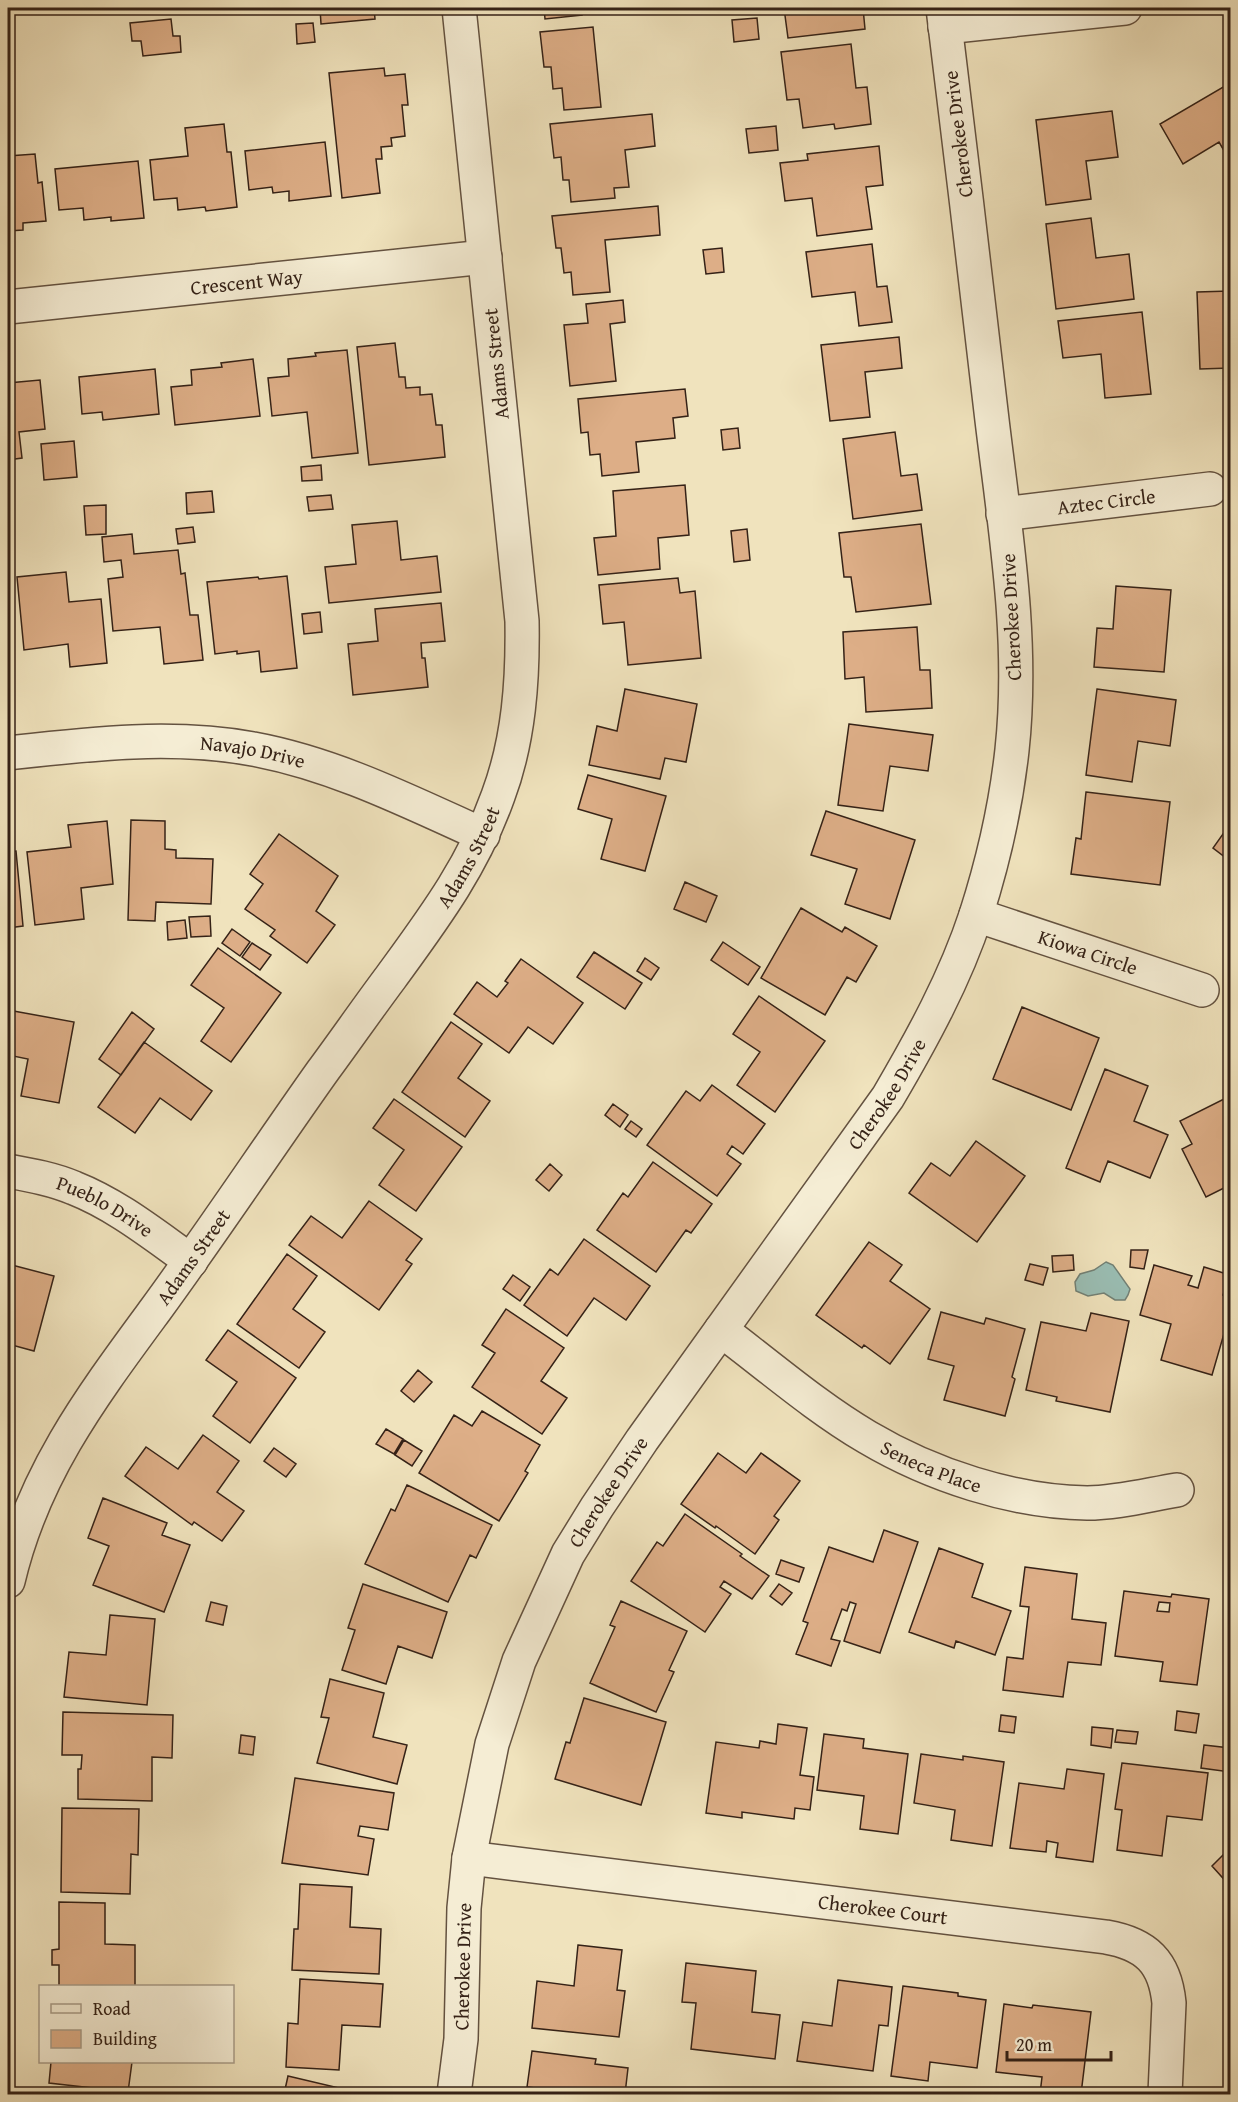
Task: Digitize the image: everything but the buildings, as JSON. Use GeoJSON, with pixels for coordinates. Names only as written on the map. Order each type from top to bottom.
{"type":"FeatureCollection","features":[{"type":"Feature","properties":{"kind":"street","name":"Adams Street"},"geometry":{"type":"LineString","coordinates":[[8,1581],[24,1525],[62,1444],[89,1401],[191,1262],[320,1076],[452,893],[483,835],[509,762],[520,693],[522,658],[518,576],[459,8]]}},
{"type":"Feature","properties":{"kind":"street"},"geometry":{"type":"LineString","coordinates":[[944,17],[1125,8]]}},
{"type":"Feature","properties":{"kind":"street","name":"Cherokee Drive"},"geometry":{"type":"LineString","coordinates":[[454,2094],[461,2039],[464,1908],[469,1858],[483,1780],[519,1661],[568,1554],[597,1507],[642,1440],[888,1097],[937,1008],[976,915],[998,828],[1012,750],[1016,676],[1015,638],[1003,514],[944,17]]}},
{"type":"Feature","properties":{"kind":"street","name":"Crescent Way"},"geometry":{"type":"LineString","coordinates":[[8,307],[485,257]]}},
{"type":"Feature","properties":{"kind":"street","name":"Aztec Circle"},"geometry":{"type":"LineString","coordinates":[[1003,514],[1210,489]]}},
{"type":"Feature","properties":{"kind":"street","name":"Navajo Drive"},"geometry":{"type":"LineString","coordinates":[[8,753],[121,742],[210,744],[253,749],[340,773],[483,835]]}},
{"type":"Feature","properties":{"kind":"street","name":"Kiowa Circle"},"geometry":{"type":"LineString","coordinates":[[976,915],[1202,990]]}},
{"type":"Feature","properties":{"kind":"street","name":"Pueblo Drive"},"geometry":{"type":"LineString","coordinates":[[8,1171],[54,1181],[76,1189],[132,1220],[191,1262]]}},
{"type":"Feature","properties":{"kind":"street","name":"Seneca Place"},"geometry":{"type":"LineString","coordinates":[[721,1329],[830,1412],[867,1437],[946,1475],[986,1488],[1060,1501],[1088,1503],[1117,1501],[1177,1490]]}},
{"type":"Feature","properties":{"kind":"street","name":"Cherokee Court"},"geometry":{"type":"LineString","coordinates":[[469,1858],[1106,1937],[1132,1943],[1142,1948],[1157,1963],[1168,1988],[1165,2094]]}},
{"type":"Feature","properties":{"kind":"water"},"geometry":{"type":"Polygon","coordinates":[[[1106,1262],[1113,1265],[1130,1289],[1125,1300],[1115,1300],[1104,1293],[1088,1296],[1076,1291],[1075,1282],[1080,1274],[1094,1270],[1106,1262]]]}}]}
